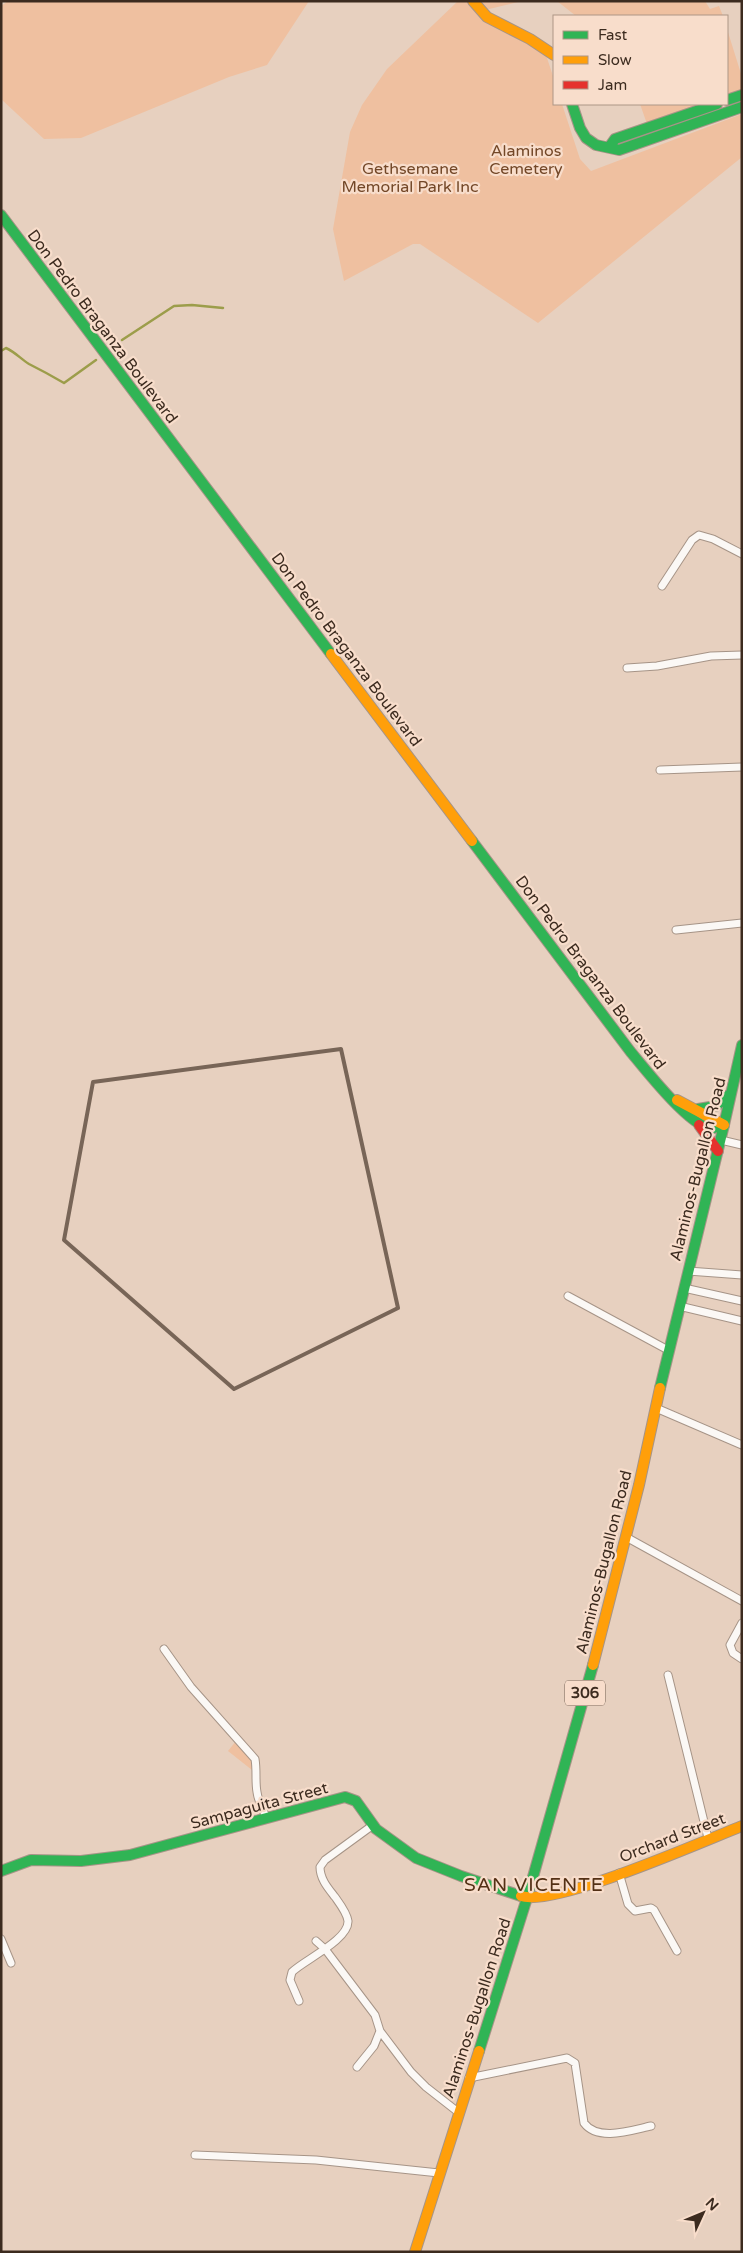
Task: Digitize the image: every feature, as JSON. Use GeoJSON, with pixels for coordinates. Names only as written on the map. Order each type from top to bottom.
{"type":"FeatureCollection","features":[{"type":"Feature","properties":{"kind":"main road"},"geometry":{"type":"LineString","coordinates":[[473,1],[487,17],[530,39],[553,54]]}},
{"type":"Feature","properties":{"kind":"main road"},"geometry":{"type":"LineString","coordinates":[[728,100],[742,95]]}},
{"type":"Feature","properties":{"kind":"main road"},"geometry":{"type":"LineString","coordinates":[[572,105],[579,124],[588,140],[601,146],[613,142],[619,150],[694,117],[715,105]]}},
{"type":"Feature","properties":{"kind":"main road"},"geometry":{"type":"LineString","coordinates":[[694,117],[742,107]]}},
{"type":"Feature","properties":{"kind":"main road","name":"Don Pedro Braganza Boulevard"},"geometry":{"type":"LineString","coordinates":[[1,215],[630,1051],[684,1112],[707,1128],[724,1125]]}},
{"type":"Feature","properties":{"kind":"main road","name":"Alaminos-Bugallon Road"},"geometry":{"type":"LineString","coordinates":[[415,2252],[468,2078],[527,1898],[591,1672],[626,1536],[668,1350],[721,1140],[742,1045]]}},
{"type":"Feature","properties":{"kind":"main road"},"geometry":{"type":"LineString","coordinates":[[696,1109],[711,1109],[721,1105],[730,1094]]}},
{"type":"Feature","properties":{"kind":"main road","name":"Don Pedro Braganza Boulevard"},"geometry":{"type":"LineString","coordinates":[[673,1098],[724,1125]]}},
{"type":"Feature","properties":{"kind":"main road"},"geometry":{"type":"LineString","coordinates":[[684,1112],[700,1126],[718,1151]]}},
{"type":"Feature","properties":{"kind":"main road","name":"Sampaguita Street"},"geometry":{"type":"LineString","coordinates":[[1,1871],[31,1860],[81,1861],[113,1858],[345,1797],[356,1801],[373,1825],[383,1835],[416,1858],[461,1876],[527,1898]]}},
{"type":"Feature","properties":{"kind":"main road","name":"Orchard Street"},"geometry":{"type":"LineString","coordinates":[[527,1898],[538,1899],[576,1889],[742,1826]]}},
{"type":"Feature","properties":{"kind":"street"},"geometry":{"type":"LineString","coordinates":[[662,586],[692,540],[699,536],[713,539],[742,554]]}},
{"type":"Feature","properties":{"kind":"street"},"geometry":{"type":"LineString","coordinates":[[627,668],[657,666],[711,656],[742,655]]}},
{"type":"Feature","properties":{"kind":"street"},"geometry":{"type":"LineString","coordinates":[[660,770],[742,767]]}},
{"type":"Feature","properties":{"kind":"street"},"geometry":{"type":"LineString","coordinates":[[676,930],[742,923]]}},
{"type":"Feature","properties":{"kind":"street"},"geometry":{"type":"LineString","coordinates":[[721,1140],[742,1145]]}},
{"type":"Feature","properties":{"kind":"street"},"geometry":{"type":"LineString","coordinates":[[688,1271],[742,1275]]}},
{"type":"Feature","properties":{"kind":"street"},"geometry":{"type":"LineString","coordinates":[[684,1288],[742,1302]]}},
{"type":"Feature","properties":{"kind":"street"},"geometry":{"type":"LineString","coordinates":[[568,1296],[668,1350]]}},
{"type":"Feature","properties":{"kind":"street"},"geometry":{"type":"LineString","coordinates":[[679,1306],[742,1321]]}},
{"type":"Feature","properties":{"kind":"street"},"geometry":{"type":"LineString","coordinates":[[656,1408],[742,1445]]}},
{"type":"Feature","properties":{"kind":"street"},"geometry":{"type":"LineString","coordinates":[[626,1536],[742,1601]]}},
{"type":"Feature","properties":{"kind":"street"},"geometry":{"type":"LineString","coordinates":[[742,1623],[730,1645],[733,1653],[742,1659]]}},
{"type":"Feature","properties":{"kind":"street"},"geometry":{"type":"LineString","coordinates":[[164,1649],[191,1687],[255,1759],[258,1771],[256,1790],[267,1819]]}},
{"type":"Feature","properties":{"kind":"street"},"geometry":{"type":"LineString","coordinates":[[668,1675],[708,1838]]}},
{"type":"Feature","properties":{"kind":"street"},"geometry":{"type":"LineString","coordinates":[[299,2001],[290,1980],[292,1972],[341,1936],[348,1922],[343,1910],[320,1873],[320,1867],[326,1860],[373,1825]]}},
{"type":"Feature","properties":{"kind":"street"},"geometry":{"type":"LineString","coordinates":[[618,1873],[630,1908],[635,1911],[651,1908],[654,1910],[677,1951]]}},
{"type":"Feature","properties":{"kind":"street"},"geometry":{"type":"LineString","coordinates":[[1,1939],[11,1963]]}},
{"type":"Feature","properties":{"kind":"street"},"geometry":{"type":"LineString","coordinates":[[316,1941],[325,1948],[375,2016],[380,2031],[411,2072],[432,2092],[458,2112]]}},
{"type":"Feature","properties":{"kind":"street"},"geometry":{"type":"LineString","coordinates":[[357,2067],[374,2046],[380,2031]]}},
{"type":"Feature","properties":{"kind":"street"},"geometry":{"type":"LineString","coordinates":[[468,2078],[568,2058],[575,2064],[584,2123],[590,2130],[600,2133],[618,2132],[651,2126]]}},
{"type":"Feature","properties":{"kind":"street"},"geometry":{"type":"LineString","coordinates":[[195,2155],[316,2160],[439,2173]]}},
{"type":"Feature","properties":{"kind":"highlighted area"},"geometry":{"type":"Polygon","coordinates":[[[341,1049],[398,1308],[234,1389],[64,1240],[93,1082],[341,1049]]]}},
{"type":"Feature","properties":{"kind":"green space"},"geometry":{"type":"Polygon","coordinates":[[[8,1],[309,1],[267,65],[229,77],[81,138],[44,139],[1,99],[1,6],[8,1]]]}},
{"type":"Feature","properties":{"kind":"green space"},"geometry":{"type":"Polygon","coordinates":[[[458,1],[469,1],[505,31],[546,55],[553,76],[553,105],[562,105],[580,159],[591,171],[742,114],[742,157],[538,323],[420,244],[413,244],[344,281],[333,229],[350,132],[362,105],[387,69],[458,1]]]}},
{"type":"Feature","properties":{"kind":"green space"},"geometry":{"type":"Polygon","coordinates":[[[478,1],[522,1],[485,10],[478,1]]]}},
{"type":"Feature","properties":{"kind":"green space"},"geometry":{"type":"Polygon","coordinates":[[[557,1],[705,1],[710,9],[719,6],[723,15],[575,15],[557,1]]]}},
{"type":"Feature","properties":{"kind":"green space"},"geometry":{"type":"Polygon","coordinates":[[[728,32],[742,77],[742,91],[728,96],[728,32]]]}},
{"type":"Feature","properties":{"kind":"green space"},"geometry":{"type":"Polygon","coordinates":[[[640,105],[702,105],[647,124],[640,105]]]}},
{"type":"Feature","properties":{"kind":"green space"},"geometry":{"type":"Polygon","coordinates":[[[236,1741],[260,1760],[252,1770],[228,1751],[236,1741]]]}},
{"type":"Feature","properties":{"kind":"waterway"},"geometry":{"type":"LineString","coordinates":[[122,340],[174,306],[192,305],[223,308]]}},
{"type":"Feature","properties":{"kind":"waterway"},"geometry":{"type":"LineString","coordinates":[[1,351],[6,348],[29,364],[64,383],[96,360]]}},
{"type":"Feature","properties":{"kind":"traffic: fast"},"geometry":{"type":"LineString","coordinates":[[728,100],[742,95]]}},
{"type":"Feature","properties":{"kind":"traffic: fast"},"geometry":{"type":"LineString","coordinates":[[572,105],[580,128],[586,138],[596,145],[619,150],[742,107]]}},
{"type":"Feature","properties":{"kind":"traffic: fast"},"geometry":{"type":"LineString","coordinates":[[610,146],[615,139],[714,105]]}},
{"type":"Feature","properties":{"kind":"traffic: fast"},"geometry":{"type":"LineString","coordinates":[[1,215],[331,654]]}},
{"type":"Feature","properties":{"kind":"traffic: fast"},"geometry":{"type":"LineString","coordinates":[[472,841],[630,1051],[656,1082],[678,1106],[700,1124],[709,1128],[724,1125]]}},
{"type":"Feature","properties":{"kind":"traffic: fast"},"geometry":{"type":"LineString","coordinates":[[724,1125],[742,1045]]}},
{"type":"Feature","properties":{"kind":"traffic: fast"},"geometry":{"type":"LineString","coordinates":[[698,1109],[716,1106],[730,1094]]}},
{"type":"Feature","properties":{"kind":"traffic: fast"},"geometry":{"type":"LineString","coordinates":[[660,1388],[724,1125]]}},
{"type":"Feature","properties":{"kind":"traffic: fast"},"geometry":{"type":"LineString","coordinates":[[479,2051],[527,1898],[593,1665]]}},
{"type":"Feature","properties":{"kind":"traffic: fast"},"geometry":{"type":"LineString","coordinates":[[1,1871],[31,1860],[81,1861],[130,1855],[345,1797],[356,1801],[376,1829],[416,1858],[461,1876],[521,1896]]}},
{"type":"Feature","properties":{"kind":"traffic: slow"},"geometry":{"type":"LineString","coordinates":[[473,1],[487,17],[530,39],[553,54]]}},
{"type":"Feature","properties":{"kind":"traffic: slow"},"geometry":{"type":"LineString","coordinates":[[331,654],[472,841]]}},
{"type":"Feature","properties":{"kind":"traffic: slow"},"geometry":{"type":"LineString","coordinates":[[677,1100],[724,1125]]}},
{"type":"Feature","properties":{"kind":"traffic: slow"},"geometry":{"type":"LineString","coordinates":[[593,1665],[639,1485],[660,1388]]}},
{"type":"Feature","properties":{"kind":"traffic: slow"},"geometry":{"type":"LineString","coordinates":[[521,1896],[539,1897],[595,1883],[742,1826]]}},
{"type":"Feature","properties":{"kind":"traffic: slow"},"geometry":{"type":"LineString","coordinates":[[415,2252],[479,2051]]}},
{"type":"Feature","properties":{"kind":"traffic: jam"},"geometry":{"type":"LineString","coordinates":[[699,1125],[718,1151]]}},
{"type":"Feature","properties":{"kind":"district","name":"SAN VICENTE"},"geometry":{"type":"Point","coordinates":[534,1884]}},
{"type":"Feature","properties":{"kind":"park label","name":"Alaminos Cemetery"},"geometry":{"type":"Point","coordinates":[526,159]}},
{"type":"Feature","properties":{"kind":"park label","name":"Gethsemane Memorial Park Inc"},"geometry":{"type":"Point","coordinates":[410,177]}}]}
